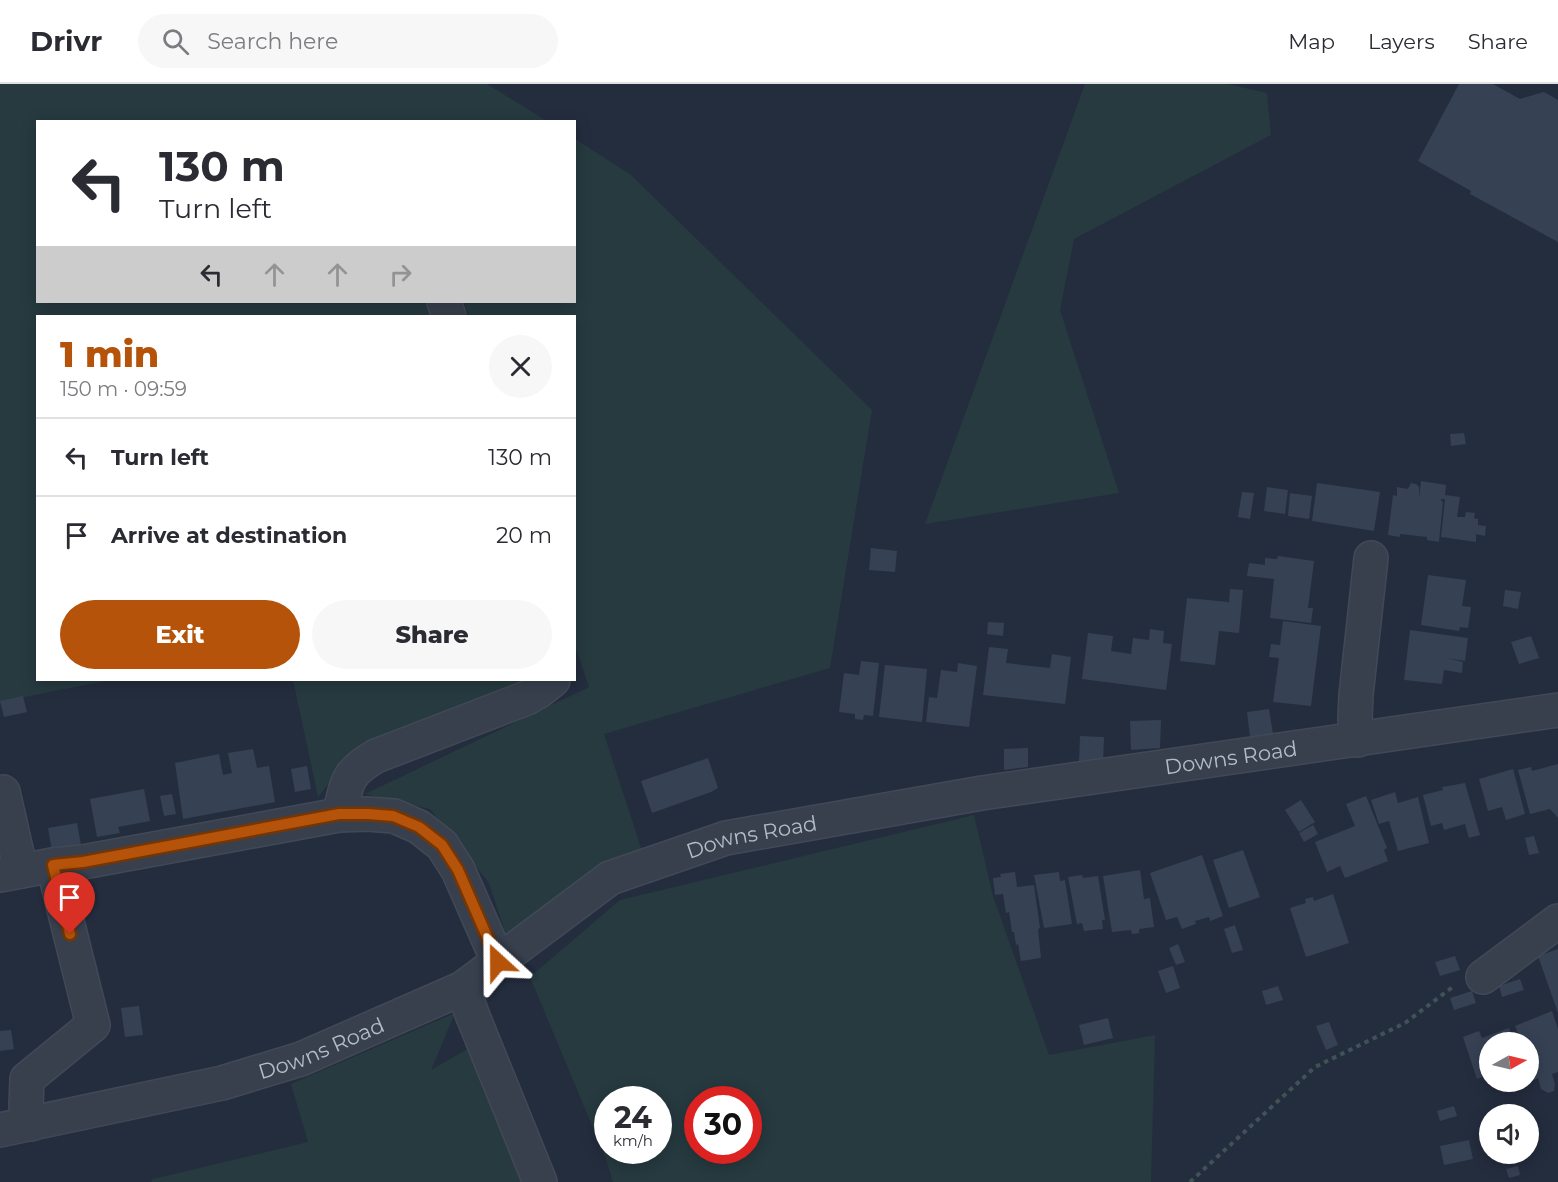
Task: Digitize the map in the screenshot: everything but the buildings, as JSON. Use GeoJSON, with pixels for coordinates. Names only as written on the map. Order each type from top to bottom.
{"type":"FeatureCollection","features":[{"type":"Feature","properties":{"kind":"street"},"geometry":{"type":"LineString","coordinates":[[1358,740],[1355,719],[1356,695],[1371,558]]}},
{"type":"Feature","properties":{"kind":"street"},"geometry":{"type":"LineString","coordinates":[[339,814],[349,779],[355,770],[376,756],[527,698],[539,692],[552,681]]}},
{"type":"Feature","properties":{"kind":"street","name":"Downs Road"},"geometry":{"type":"LineString","coordinates":[[16,1127],[222,1083],[301,1059],[463,988],[610,878],[726,838],[982,793],[1558,710]]}},
{"type":"Feature","properties":{"kind":"street"},"geometry":{"type":"LineString","coordinates":[[0,793],[3,792],[10,873],[339,814],[393,816],[419,827],[442,845],[458,870],[498,962]]}},
{"type":"Feature","properties":{"kind":"street"},"geometry":{"type":"LineString","coordinates":[[16,1127],[26,1106],[27,1079],[93,1025],[68,864]]}},
{"type":"Feature","properties":{"kind":"street"},"geometry":{"type":"LineString","coordinates":[[1483,977],[1558,921]]}},
{"type":"Feature","properties":{"kind":"street"},"geometry":{"type":"LineString","coordinates":[[463,988],[540,1182]]}},
{"type":"Feature","properties":{"kind":"path"},"geometry":{"type":"LineString","coordinates":[[1190,1182],[1315,1067],[1405,1023],[1471,973],[1483,977]]}},
{"type":"Feature","properties":{"kind":"green space"},"geometry":{"type":"Polygon","coordinates":[[[0,84],[487,84],[545,120],[36,120],[36,303],[439,303],[444,315],[36,315],[36,681],[105,681],[0,702],[0,84]]]}},
{"type":"Feature","properties":{"kind":"green space"},"geometry":{"type":"Polygon","coordinates":[[[1085,84],[1227,84],[1267,93],[1271,135],[1074,239],[1060,310],[1119,493],[925,524],[1085,84]]]}},
{"type":"Feature","properties":{"kind":"green space"},"geometry":{"type":"Polygon","coordinates":[[[576,140],[631,175],[872,410],[830,668],[604,734],[642,851],[507,938],[489,883],[430,809],[365,794],[589,687],[576,649],[576,315],[469,315],[464,303],[576,303],[576,140]]]}},
{"type":"Feature","properties":{"kind":"green space"},"geometry":{"type":"Polygon","coordinates":[[[293,681],[529,681],[353,753],[318,797],[293,681]]]}},
{"type":"Feature","properties":{"kind":"green space"},"geometry":{"type":"Polygon","coordinates":[[[974,815],[993,896],[1049,1055],[1155,1035],[1151,1182],[613,1182],[608,1164],[672,1164],[672,1086],[594,1086],[594,1130],[530,977],[620,900],[974,815]]]}},
{"type":"Feature","properties":{"kind":"green space"},"geometry":{"type":"Polygon","coordinates":[[[455,1013],[431,1070],[471,1047],[523,1182],[151,1182],[153,1179],[308,1142],[291,1084],[455,1013]]]}},
{"type":"Feature","properties":{"kind":"route"},"geometry":{"type":"LineString","coordinates":[[70,934],[53,865],[83,862],[339,814],[368,814],[393,816],[419,827],[442,845],[458,870],[498,962]]}}]}
